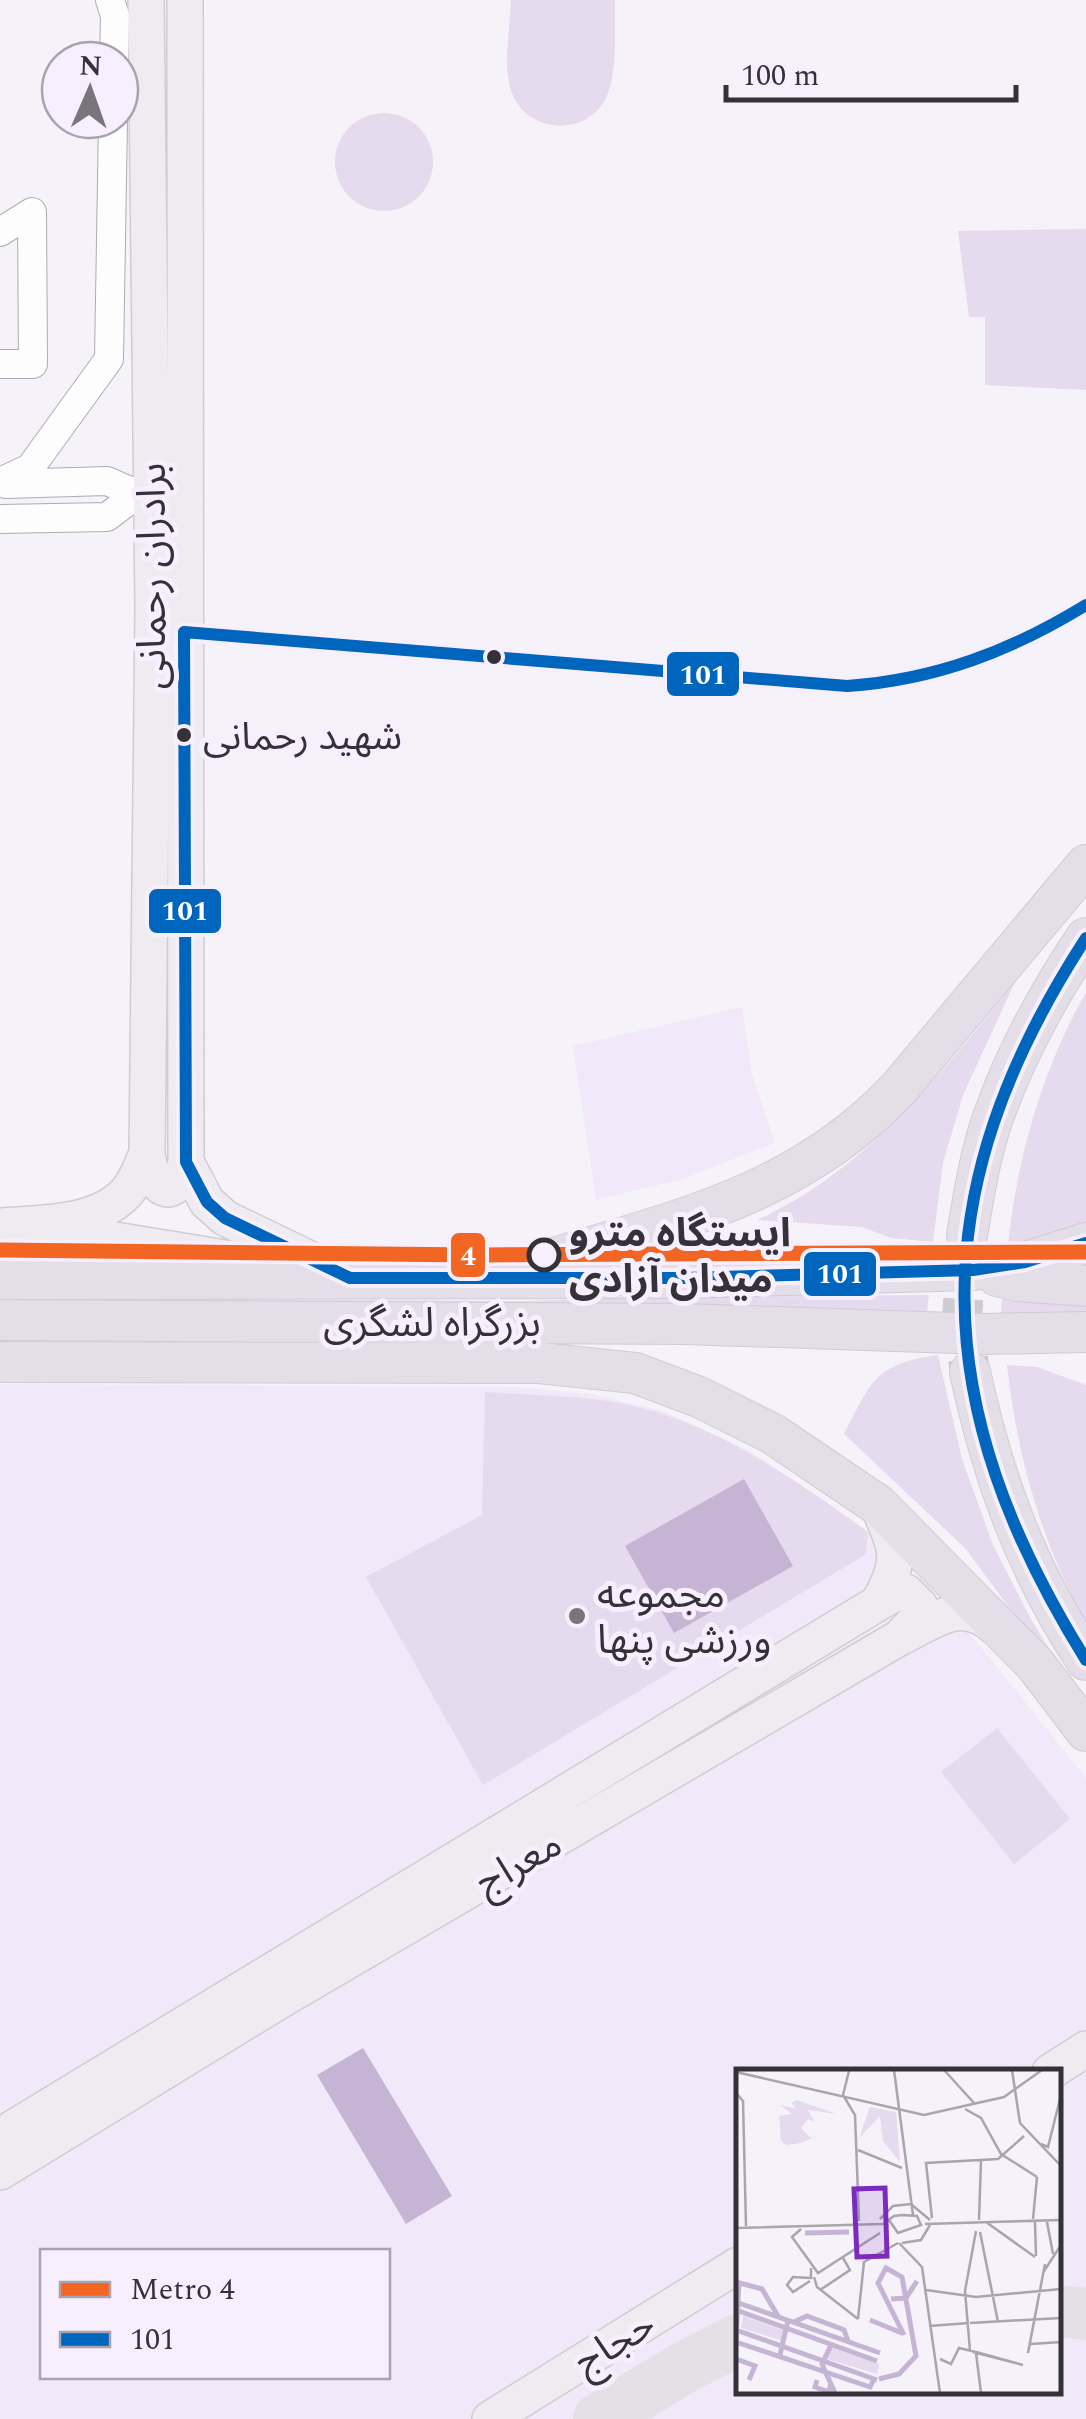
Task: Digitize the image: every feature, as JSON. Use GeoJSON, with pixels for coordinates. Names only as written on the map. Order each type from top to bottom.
{"type":"FeatureCollection","features":[{"type":"Feature","properties":{"kind":"highway"},"geometry":{"type":"LineString","coordinates":[[486,1280],[724,1205],[790,1176],[838,1145],[870,1120],[900,1087],[1086,865]]}},
{"type":"Feature","properties":{"kind":"highway"},"geometry":{"type":"LineString","coordinates":[[970,1252],[980,1164],[993,1117],[1030,1031],[1086,938]]}},
{"type":"Feature","properties":{"kind":"highway"},"geometry":{"type":"LineString","coordinates":[[970,1252],[1025,1262],[1086,1243]]}},
{"type":"Feature","properties":{"kind":"highway"},"geometry":{"type":"LineString","coordinates":[[970,1252],[1017,1281],[1086,1286]]}},
{"type":"Feature","properties":{"kind":"highway","name":"بزرگراه لشگری"},"geometry":{"type":"LineString","coordinates":[[0,1279],[486,1280],[970,1252]]}},
{"type":"Feature","properties":{"kind":"highway","name":"بزرگراه لشگری"},"geometry":{"type":"LineString","coordinates":[[0,1320],[684,1324],[984,1334]]}},
{"type":"Feature","properties":{"kind":"highway"},"geometry":{"type":"LineString","coordinates":[[984,1334],[1086,1332]]}},
{"type":"Feature","properties":{"kind":"highway"},"geometry":{"type":"LineString","coordinates":[[984,1334],[1086,1356]]}},
{"type":"Feature","properties":{"kind":"highway"},"geometry":{"type":"LineString","coordinates":[[0,1362],[538,1362],[635,1373],[732,1412],[773,1434],[878,1505],[1036,1664],[1086,1731]]}},
{"type":"Feature","properties":{"kind":"highway"},"geometry":{"type":"LineString","coordinates":[[970,1372],[1002,1496],[1044,1590],[1086,1660]]}},
{"type":"Feature","properties":{"kind":"main road","name":"برادران رحمانی"},"geometry":{"type":"LineString","coordinates":[[0,1229],[98,1212],[124,1196],[147,1153],[146,0]]}},
{"type":"Feature","properties":{"kind":"main road","name":"برادران رحمانی"},"geometry":{"type":"LineString","coordinates":[[185,0],[186,1162]]}},
{"type":"Feature","properties":{"kind":"main road"},"geometry":{"type":"LineString","coordinates":[[147,1153],[149,1174],[161,1188],[179,1184],[186,1162]]}},
{"type":"Feature","properties":{"kind":"main road"},"geometry":{"type":"LineString","coordinates":[[186,1162],[208,1202],[224,1218],[350,1278]]}},
{"type":"Feature","properties":{"kind":"main road"},"geometry":{"type":"LineString","coordinates":[[0,1229],[115,1240],[350,1278]]}},
{"type":"Feature","properties":{"kind":"main road"},"geometry":{"type":"LineString","coordinates":[[878,1505],[897,1560],[892,1580],[878,1603]]}},
{"type":"Feature","properties":{"kind":"main road"},"geometry":{"type":"LineString","coordinates":[[878,1603],[906,1592],[920,1606],[920,1616],[899,1638]]}},
{"type":"Feature","properties":{"kind":"main road","name":"معراج"},"geometry":{"type":"LineString","coordinates":[[0,2136],[878,1603]]}},
{"type":"Feature","properties":{"kind":"main road","name":"معراج"},"geometry":{"type":"LineString","coordinates":[[0,2172],[269,2008],[899,1638],[956,1611],[970,1611],[981,1614],[1036,1664]]}},
{"type":"Feature","properties":{"kind":"main road"},"geometry":{"type":"LineString","coordinates":[[1055,2069],[1086,2049]]}},
{"type":"Feature","properties":{"kind":"main road","name":"حجاج"},"geometry":{"type":"LineString","coordinates":[[490,2419],[736,2266]]}},
{"type":"Feature","properties":{"kind":"street"},"geometry":{"type":"LineString","coordinates":[[110,0],[115,16],[114,40]]}},
{"type":"Feature","properties":{"kind":"street"},"geometry":{"type":"LineString","coordinates":[[0,483],[30,468],[109,359],[113,140]]}},
{"type":"Feature","properties":{"kind":"street"},"geometry":{"type":"LineString","coordinates":[[0,232],[32,212],[34,364],[0,364]]}},
{"type":"Feature","properties":{"kind":"street"},"geometry":{"type":"LineString","coordinates":[[0,483],[106,480],[144,494]]}},
{"type":"Feature","properties":{"kind":"street"},"geometry":{"type":"LineString","coordinates":[[58,481],[58,518]]}},
{"type":"Feature","properties":{"kind":"street"},"geometry":{"type":"LineString","coordinates":[[0,518],[108,517],[144,494]]}},
{"type":"Feature","properties":{"kind":"shaded area"},"geometry":{"type":"Polygon","coordinates":[[[511,0],[615,0],[611,82],[600,107],[588,118],[560,126],[532,117],[520,107],[507,71],[511,0]]]}},
{"type":"Feature","properties":{"kind":"shaded area"},"geometry":{"type":"Polygon","coordinates":[[[384,113],[403,116],[419,127],[430,143],[430,181],[419,197],[403,208],[384,211],[365,208],[349,197],[338,181],[335,162],[338,143],[349,127],[365,116],[384,113]]]}},
{"type":"Feature","properties":{"kind":"shaded area"},"geometry":{"type":"Polygon","coordinates":[[[1086,229],[1086,390],[985,385],[985,317],[969,317],[958,231],[1086,229]]]}},
{"type":"Feature","properties":{"kind":"shaded area"},"geometry":{"type":"Polygon","coordinates":[[[1015,982],[963,1095],[943,1163],[933,1242],[891,1238],[862,1227],[757,1220],[797,1199],[868,1147],[930,1085],[1015,982]]]}},
{"type":"Feature","properties":{"kind":"shaded area"},"geometry":{"type":"Polygon","coordinates":[[[1086,992],[1086,1225],[1008,1246],[1018,1180],[1034,1115],[1057,1052],[1086,992]]]}},
{"type":"Feature","properties":{"kind":"shaded area"},"geometry":{"type":"Polygon","coordinates":[[[742,1007],[752,1074],[775,1143],[683,1179],[596,1200],[573,1046],[742,1007]]]}},
{"type":"Feature","properties":{"kind":"shaded area"},"geometry":{"type":"Polygon","coordinates":[[[929,1295],[927,1312],[697,1307],[696,1297],[929,1295]]]}},
{"type":"Feature","properties":{"kind":"shaded area"},"geometry":{"type":"Polygon","coordinates":[[[1002,1295],[1086,1296],[1086,1325],[1001,1318],[1002,1295]]]}},
{"type":"Feature","properties":{"kind":"shaded area"},"geometry":{"type":"Polygon","coordinates":[[[677,1297],[677,1307],[0,1306],[0,1298],[519,1301],[677,1297]]]}},
{"type":"Feature","properties":{"kind":"shaded area"},"geometry":{"type":"Polygon","coordinates":[[[938,1355],[962,1459],[993,1545],[1032,1621],[1086,1698],[1086,1712],[965,1548],[844,1434],[878,1378],[900,1364],[938,1355]]]}},
{"type":"Feature","properties":{"kind":"shaded area"},"geometry":{"type":"Polygon","coordinates":[[[1007,1365],[1037,1367],[1086,1385],[1086,1622],[1056,1561],[1033,1498],[1017,1432],[1007,1365]]]}},
{"type":"Feature","properties":{"kind":"shaded area"},"geometry":{"type":"Polygon","coordinates":[[[0,1384],[519,1387],[592,1394],[663,1411],[750,1451],[868,1532],[976,1641],[1086,1778],[1086,2419],[0,2419],[0,1384]]]}},
{"type":"Feature","properties":{"kind":"shaded area","name":"مجموعه ورزشی پنها"},"geometry":{"type":"Polygon","coordinates":[[[485,1392],[601,1400],[638,1407],[709,1432],[775,1468],[868,1532],[866,1554],[483,1785],[366,1577],[482,1515],[485,1392]]]}},
{"type":"Feature","properties":{"kind":"shaded area"},"geometry":{"type":"Polygon","coordinates":[[[744,1479],[793,1566],[674,1633],[625,1546],[744,1479]]]}},
{"type":"Feature","properties":{"kind":"shaded area"},"geometry":{"type":"Polygon","coordinates":[[[997,1728],[1070,1819],[1014,1864],[941,1772],[997,1728]]]}},
{"type":"Feature","properties":{"kind":"shaded area"},"geometry":{"type":"Polygon","coordinates":[[[363,2048],[452,2196],[406,2224],[317,2075],[363,2048]]]}},
{"type":"Feature","properties":{"kind":"taxiway"},"geometry":{"type":"LineString","coordinates":[[1061,2311],[1086,2314]]}},
{"type":"Feature","properties":{"kind":"taxiway"},"geometry":{"type":"LineString","coordinates":[[599,2419],[736,2341]]}},
{"type":"Feature","properties":{"kind":"tunnel"},"geometry":{"type":"LineString","coordinates":[[967,1239],[962,1319],[969,1365]]}},
{"type":"Feature","properties":{"kind":"metro line","name":"4"},"geometry":{"type":"LineString","coordinates":[[0,1250],[477,1255],[1086,1252]]}},
{"type":"Feature","properties":{"kind":"transit line","name":"101"},"geometry":{"type":"LineString","coordinates":[[1086,605],[1001,649],[942,670],[847,686],[184,632],[186,1162],[207,1202],[225,1218],[350,1278],[683,1278],[973,1270],[1025,1262],[1086,1243]]}},
{"type":"Feature","properties":{"kind":"transit line","name":"101"},"geometry":{"type":"LineString","coordinates":[[1086,938],[1032,1031],[994,1122],[972,1211],[964,1299],[973,1386],[996,1475],[1034,1566],[1086,1660]]}},
{"type":"Feature","properties":{"kind":"place","name":"شهید رحمانی"},"geometry":{"type":"Point","coordinates":[184,735]}},
{"type":"Feature","properties":{"kind":"place","name":"ایستگاه مترو میدان آزادی"},"geometry":{"type":"Point","coordinates":[544,1255]}},
{"type":"Feature","properties":{"kind":"place","name":"مجموعه ورزشی پنها"},"geometry":{"type":"Point","coordinates":[577,1616]}}]}
